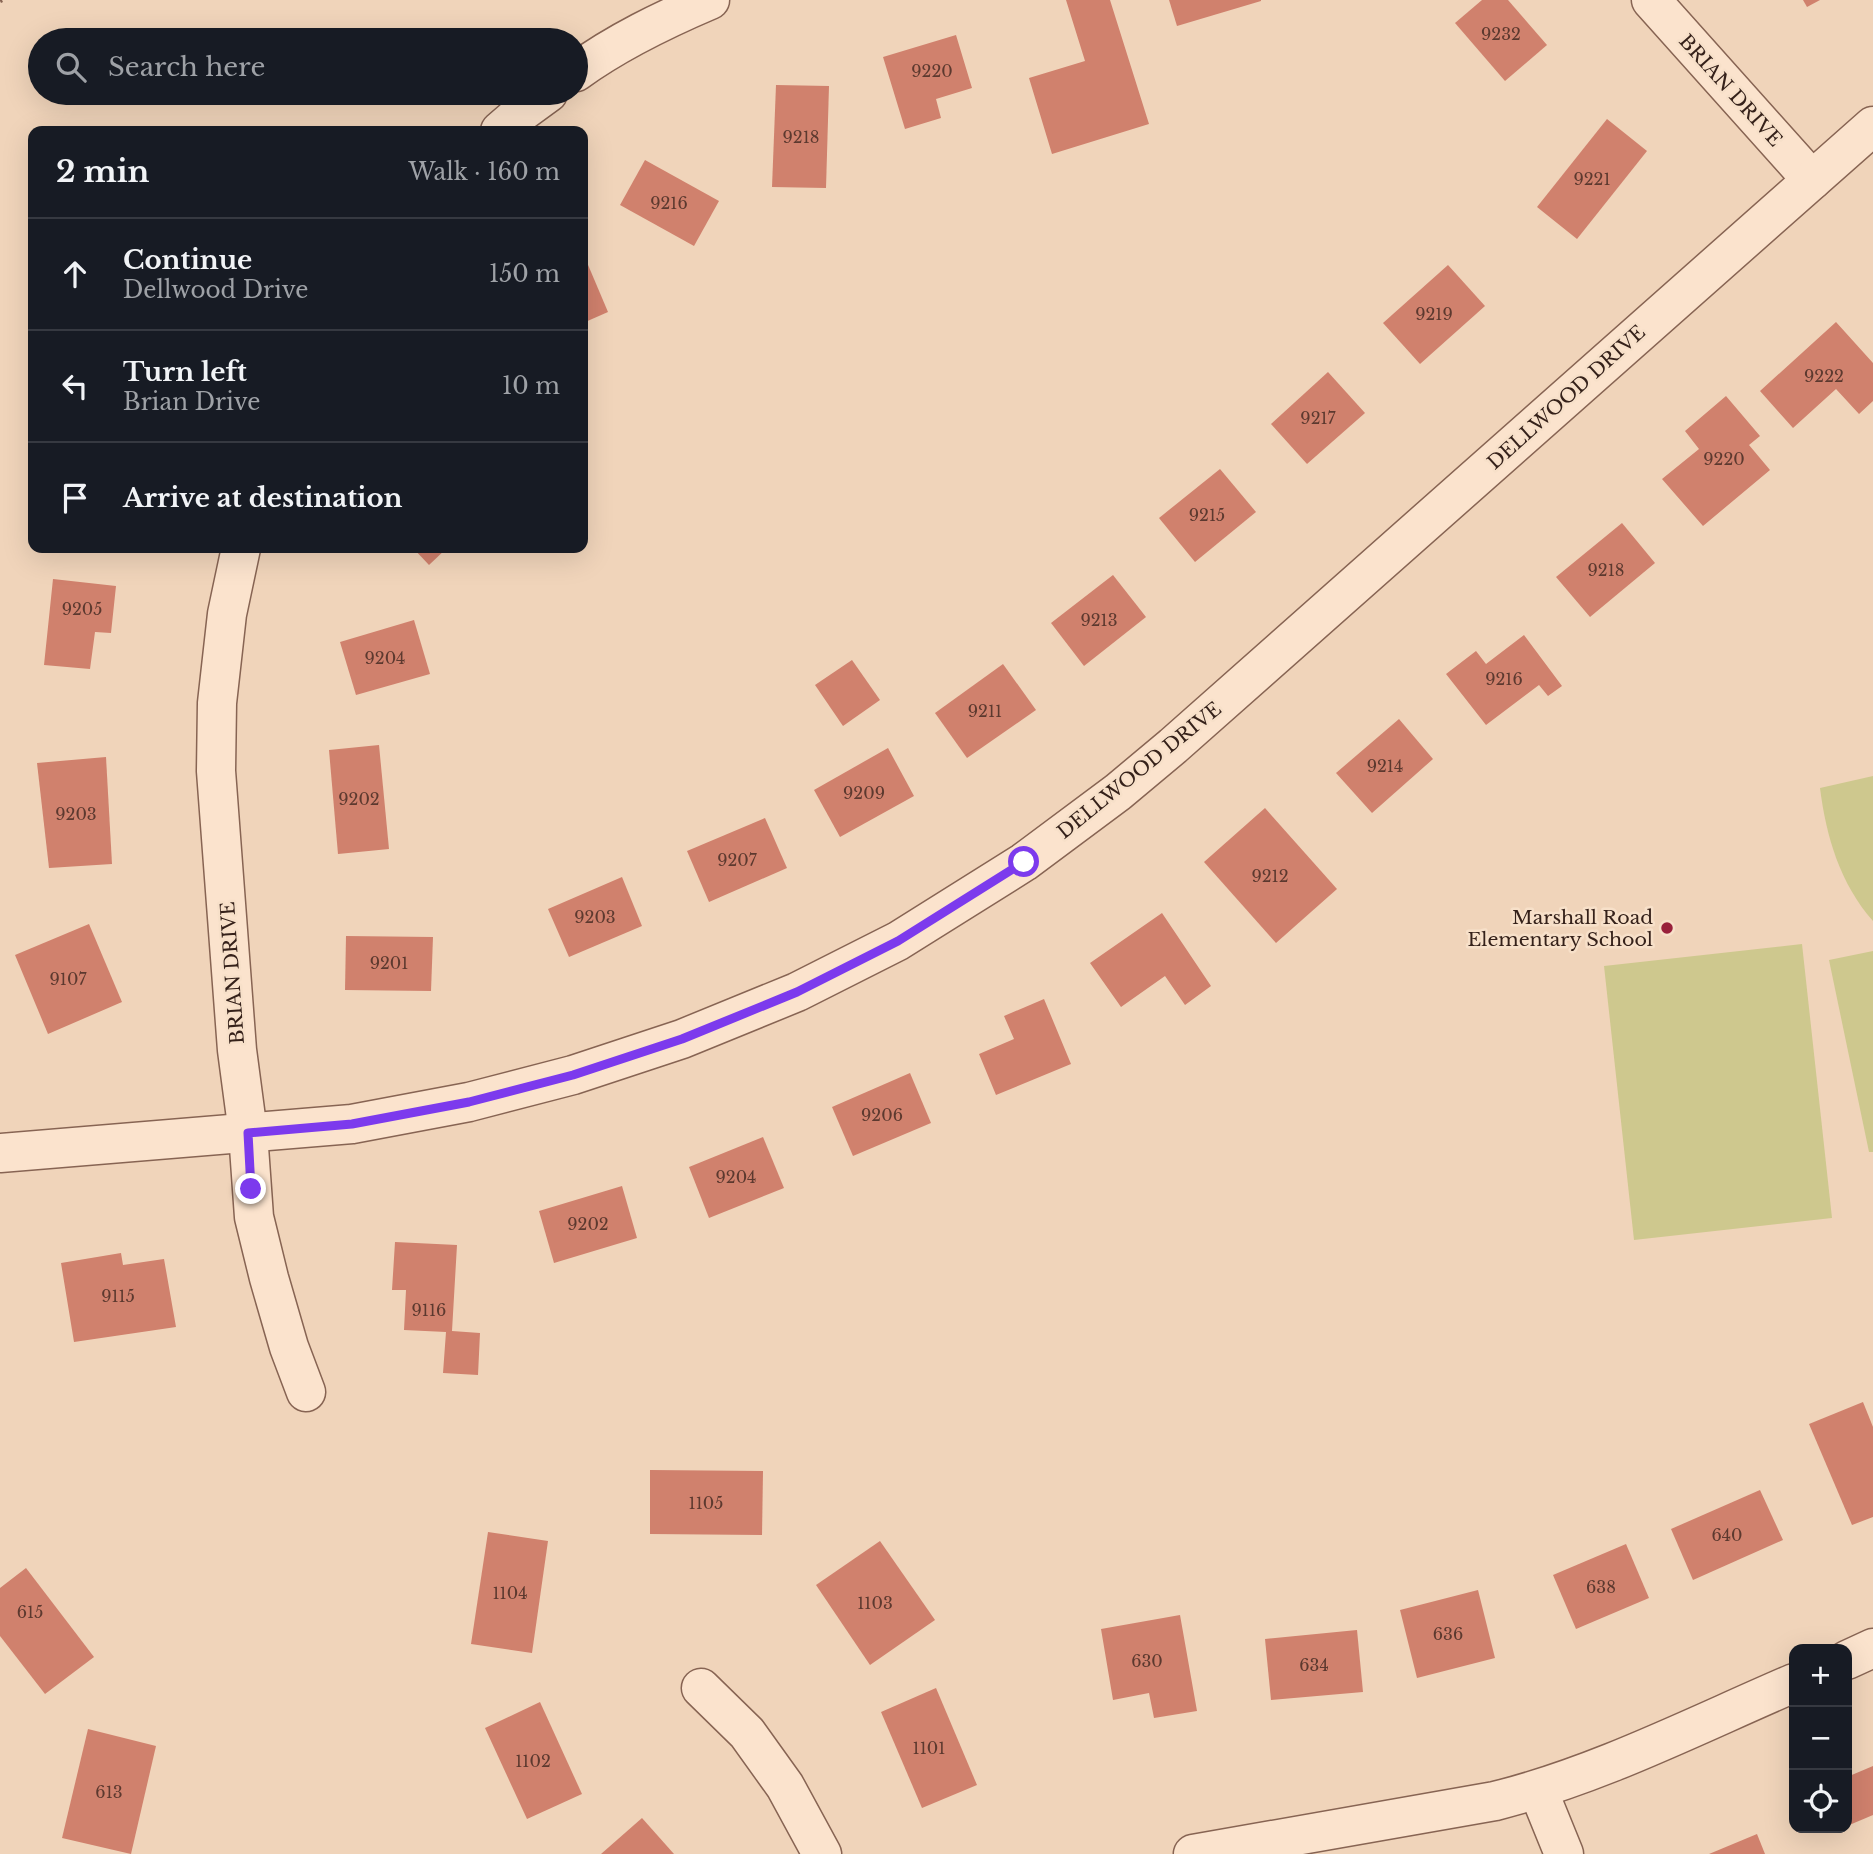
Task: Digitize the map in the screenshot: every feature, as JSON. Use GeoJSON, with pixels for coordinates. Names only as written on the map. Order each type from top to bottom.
{"type":"FeatureCollection","features":[{"type":"Feature","properties":{"kind":"street"},"geometry":{"type":"LineString","coordinates":[[588,63],[663,20],[710,0]]}},
{"type":"Feature","properties":{"kind":"street","name":"BRIAN DRIVE"},"geometry":{"type":"LineString","coordinates":[[1651,0],[1812,180]]}},
{"type":"Feature","properties":{"kind":"street"},"geometry":{"type":"LineString","coordinates":[[506,126],[532,105]]}},
{"type":"Feature","properties":{"kind":"street","name":"DELLWOOD DRIVE"},"geometry":{"type":"LineString","coordinates":[[0,1153],[365,1121],[469,1102],[573,1075],[682,1039],[797,992],[898,941],[1024,862],[1173,746],[1873,126]]}},
{"type":"Feature","properties":{"kind":"street","name":"BRIAN DRIVE"},"geometry":{"type":"LineString","coordinates":[[240,553],[224,639],[217,703],[216,771],[237,1050],[248,1133],[254,1217],[289,1347],[306,1392]]}},
{"type":"Feature","properties":{"kind":"street"},"geometry":{"type":"LineString","coordinates":[[1852,1658],[1873,1648]]}},
{"type":"Feature","properties":{"kind":"street"},"geometry":{"type":"LineString","coordinates":[[1193,1854],[1495,1801],[1538,1790],[1605,1765],[1789,1685]]}},
{"type":"Feature","properties":{"kind":"street"},"geometry":{"type":"LineString","coordinates":[[701,1688],[747,1733],[785,1786],[822,1854]]}},
{"type":"Feature","properties":{"kind":"street"},"geometry":{"type":"LineString","coordinates":[[1538,1790],[1564,1854]]}},
{"type":"Feature","properties":{"kind":"shaded area"},"geometry":{"type":"Polygon","coordinates":[[[1873,776],[1873,921],[1861,907],[1836,859],[1820,788],[1873,776]]]}},
{"type":"Feature","properties":{"kind":"shaded area"},"geometry":{"type":"Polygon","coordinates":[[[1802,944],[1832,1218],[1634,1240],[1604,966],[1802,944]]]}},
{"type":"Feature","properties":{"kind":"shaded area"},"geometry":{"type":"Polygon","coordinates":[[[1873,951],[1873,1152],[1869,1152],[1829,960],[1873,951]]]}},
{"type":"Feature","properties":{"kind":"building"},"geometry":{"type":"Polygon","coordinates":[[[1066,0],[1110,0],[1149,124],[1052,154],[1029,78],[1085,61],[1066,0]]]}},
{"type":"Feature","properties":{"kind":"building"},"geometry":{"type":"Polygon","coordinates":[[[1169,0],[1261,0],[1261,1],[1177,26],[1169,0]]]}},
{"type":"Feature","properties":{"kind":"building"},"geometry":{"type":"Polygon","coordinates":[[[1482,0],[1508,0],[1547,45],[1505,81],[1455,23],[1482,0]]]}},
{"type":"Feature","properties":{"kind":"building"},"geometry":{"type":"Polygon","coordinates":[[[1803,0],[1820,0],[1807,7],[1803,0]]]}},
{"type":"Feature","properties":{"kind":"building"},"geometry":{"type":"Polygon","coordinates":[[[956,35],[972,88],[936,99],[941,118],[905,129],[883,57],[956,35]]]}},
{"type":"Feature","properties":{"kind":"building"},"geometry":{"type":"Polygon","coordinates":[[[776,85],[829,86],[826,188],[772,187],[776,85]]]}},
{"type":"Feature","properties":{"kind":"building"},"geometry":{"type":"Polygon","coordinates":[[[1607,119],[1647,151],[1577,239],[1537,207],[1607,119]]]}},
{"type":"Feature","properties":{"kind":"building"},"geometry":{"type":"Polygon","coordinates":[[[645,160],[719,201],[694,246],[620,205],[645,160]]]}},
{"type":"Feature","properties":{"kind":"building"},"geometry":{"type":"Polygon","coordinates":[[[588,265],[608,312],[588,321],[588,265]]]}},
{"type":"Feature","properties":{"kind":"building"},"geometry":{"type":"Polygon","coordinates":[[[1448,265],[1485,306],[1420,364],[1383,323],[1448,265]]]}},
{"type":"Feature","properties":{"kind":"building"},"geometry":{"type":"Polygon","coordinates":[[[1836,322],[1873,363],[1873,401],[1859,414],[1836,389],[1793,428],[1760,391],[1836,322]]]}},
{"type":"Feature","properties":{"kind":"building"},"geometry":{"type":"Polygon","coordinates":[[[1328,372],[1365,413],[1307,464],[1271,424],[1328,372]]]}},
{"type":"Feature","properties":{"kind":"building"},"geometry":{"type":"Polygon","coordinates":[[[1726,396],[1760,436],[1749,445],[1770,470],[1703,526],[1662,479],[1699,449],[1685,431],[1726,396]]]}},
{"type":"Feature","properties":{"kind":"building"},"geometry":{"type":"Polygon","coordinates":[[[1220,469],[1256,512],[1195,562],[1159,518],[1220,469]]]}},
{"type":"Feature","properties":{"kind":"building"},"geometry":{"type":"Polygon","coordinates":[[[1622,523],[1655,563],[1590,617],[1556,577],[1622,523]]]}},
{"type":"Feature","properties":{"kind":"building"},"geometry":{"type":"Polygon","coordinates":[[[418,553],[442,553],[429,565],[418,553]]]}},
{"type":"Feature","properties":{"kind":"building"},"geometry":{"type":"Polygon","coordinates":[[[1113,575],[1146,617],[1084,666],[1051,623],[1113,575]]]}},
{"type":"Feature","properties":{"kind":"building"},"geometry":{"type":"Polygon","coordinates":[[[53,579],[116,586],[111,633],[95,632],[90,669],[44,665],[53,579]]]}},
{"type":"Feature","properties":{"kind":"building"},"geometry":{"type":"Polygon","coordinates":[[[414,620],[430,674],[356,695],[340,642],[414,620]]]}},
{"type":"Feature","properties":{"kind":"building"},"geometry":{"type":"Polygon","coordinates":[[[1524,635],[1562,686],[1548,696],[1539,685],[1486,725],[1446,674],[1476,651],[1486,664],[1524,635]]]}},
{"type":"Feature","properties":{"kind":"building"},"geometry":{"type":"Polygon","coordinates":[[[852,660],[880,700],[843,726],[815,685],[852,660]]]}},
{"type":"Feature","properties":{"kind":"building"},"geometry":{"type":"Polygon","coordinates":[[[1003,664],[1036,710],[967,758],[935,713],[1003,664]]]}},
{"type":"Feature","properties":{"kind":"building"},"geometry":{"type":"Polygon","coordinates":[[[1399,719],[1433,759],[1372,813],[1336,773],[1399,719]]]}},
{"type":"Feature","properties":{"kind":"building"},"geometry":{"type":"Polygon","coordinates":[[[379,745],[389,849],[338,854],[329,750],[379,745]]]}},
{"type":"Feature","properties":{"kind":"building"},"geometry":{"type":"Polygon","coordinates":[[[888,748],[914,796],[840,837],[814,790],[888,748]]]}},
{"type":"Feature","properties":{"kind":"building"},"geometry":{"type":"Polygon","coordinates":[[[106,757],[112,864],[49,868],[37,763],[106,757]]]}},
{"type":"Feature","properties":{"kind":"building"},"geometry":{"type":"Polygon","coordinates":[[[1265,808],[1337,889],[1276,943],[1204,862],[1265,808]]]}},
{"type":"Feature","properties":{"kind":"building"},"geometry":{"type":"Polygon","coordinates":[[[765,818],[787,868],[709,902],[687,851],[765,818]]]}},
{"type":"Feature","properties":{"kind":"building"},"geometry":{"type":"Polygon","coordinates":[[[622,877],[642,926],[569,957],[548,909],[622,877]]]}},
{"type":"Feature","properties":{"kind":"building"},"geometry":{"type":"Polygon","coordinates":[[[1162,913],[1211,986],[1185,1005],[1165,976],[1121,1007],[1090,963],[1162,913]]]}},
{"type":"Feature","properties":{"kind":"building"},"geometry":{"type":"Polygon","coordinates":[[[89,924],[122,1002],[48,1034],[15,955],[89,924]]]}},
{"type":"Feature","properties":{"kind":"building"},"geometry":{"type":"Polygon","coordinates":[[[346,936],[433,937],[431,991],[345,990],[346,936]]]}},
{"type":"Feature","properties":{"kind":"building"},"geometry":{"type":"Polygon","coordinates":[[[1044,999],[1071,1064],[996,1095],[979,1054],[1014,1039],[1004,1016],[1044,999]]]}},
{"type":"Feature","properties":{"kind":"building"},"geometry":{"type":"Polygon","coordinates":[[[910,1073],[931,1123],[853,1156],[832,1107],[910,1073]]]}},
{"type":"Feature","properties":{"kind":"building"},"geometry":{"type":"Polygon","coordinates":[[[763,1137],[784,1188],[709,1218],[689,1167],[763,1137]]]}},
{"type":"Feature","properties":{"kind":"building"},"geometry":{"type":"Polygon","coordinates":[[[622,1186],[637,1238],[554,1263],[539,1211],[622,1186]]]}},
{"type":"Feature","properties":{"kind":"building"},"geometry":{"type":"Polygon","coordinates":[[[395,1242],[457,1245],[452,1331],[480,1333],[478,1375],[443,1373],[446,1332],[404,1330],[406,1290],[392,1290],[395,1242]]]}},
{"type":"Feature","properties":{"kind":"building"},"geometry":{"type":"Polygon","coordinates":[[[121,1253],[123,1265],[164,1259],[176,1327],[74,1342],[61,1263],[121,1253]]]}},
{"type":"Feature","properties":{"kind":"building"},"geometry":{"type":"Polygon","coordinates":[[[1863,1402],[1873,1427],[1873,1517],[1852,1525],[1809,1424],[1863,1402]]]}},
{"type":"Feature","properties":{"kind":"building"},"geometry":{"type":"Polygon","coordinates":[[[650,1470],[763,1471],[762,1535],[650,1534],[650,1470]]]}},
{"type":"Feature","properties":{"kind":"building"},"geometry":{"type":"Polygon","coordinates":[[[1760,1490],[1783,1540],[1693,1580],[1671,1529],[1760,1490]]]}},
{"type":"Feature","properties":{"kind":"building"},"geometry":{"type":"Polygon","coordinates":[[[488,1532],[548,1541],[532,1653],[471,1644],[488,1532]]]}},
{"type":"Feature","properties":{"kind":"building"},"geometry":{"type":"Polygon","coordinates":[[[880,1541],[935,1620],[870,1665],[816,1585],[880,1541]]]}},
{"type":"Feature","properties":{"kind":"building"},"geometry":{"type":"Polygon","coordinates":[[[1626,1544],[1649,1598],[1576,1629],[1553,1575],[1626,1544]]]}},
{"type":"Feature","properties":{"kind":"building"},"geometry":{"type":"Polygon","coordinates":[[[26,1568],[94,1657],[45,1694],[0,1636],[0,1588],[26,1568]]]}},
{"type":"Feature","properties":{"kind":"building"},"geometry":{"type":"Polygon","coordinates":[[[1478,1590],[1495,1658],[1417,1678],[1400,1610],[1478,1590]]]}},
{"type":"Feature","properties":{"kind":"building"},"geometry":{"type":"Polygon","coordinates":[[[1180,1615],[1197,1711],[1154,1718],[1149,1693],[1113,1700],[1101,1629],[1180,1615]]]}},
{"type":"Feature","properties":{"kind":"building"},"geometry":{"type":"Polygon","coordinates":[[[1357,1630],[1363,1692],[1271,1700],[1265,1639],[1357,1630]]]}},
{"type":"Feature","properties":{"kind":"building"},"geometry":{"type":"Polygon","coordinates":[[[936,1688],[977,1785],[922,1808],[881,1712],[936,1688]]]}},
{"type":"Feature","properties":{"kind":"building"},"geometry":{"type":"Polygon","coordinates":[[[540,1702],[582,1794],[527,1819],[485,1728],[540,1702]]]}},
{"type":"Feature","properties":{"kind":"building"},"geometry":{"type":"Polygon","coordinates":[[[88,1729],[156,1746],[131,1854],[62,1838],[88,1729]]]}},
{"type":"Feature","properties":{"kind":"building"},"geometry":{"type":"Polygon","coordinates":[[[1873,1766],[1873,1815],[1852,1824],[1852,1775],[1873,1766]]]}},
{"type":"Feature","properties":{"kind":"building"},"geometry":{"type":"Polygon","coordinates":[[[642,1818],[674,1854],[601,1854],[642,1818]]]}},
{"type":"Feature","properties":{"kind":"building"},"geometry":{"type":"Polygon","coordinates":[[[1757,1834],[1765,1854],[1709,1854],[1757,1834]]]}},
{"type":"Feature","properties":{"kind":"place","name":"Marshall Road Elementary School"},"geometry":{"type":"Point","coordinates":[1667,928]}},
{"type":"Feature","properties":{"kind":"route"},"geometry":{"type":"LineString","coordinates":[[251,1189],[248,1133],[352,1124],[469,1102],[573,1075],[682,1039],[797,992],[898,941],[1024,862]]}}]}
